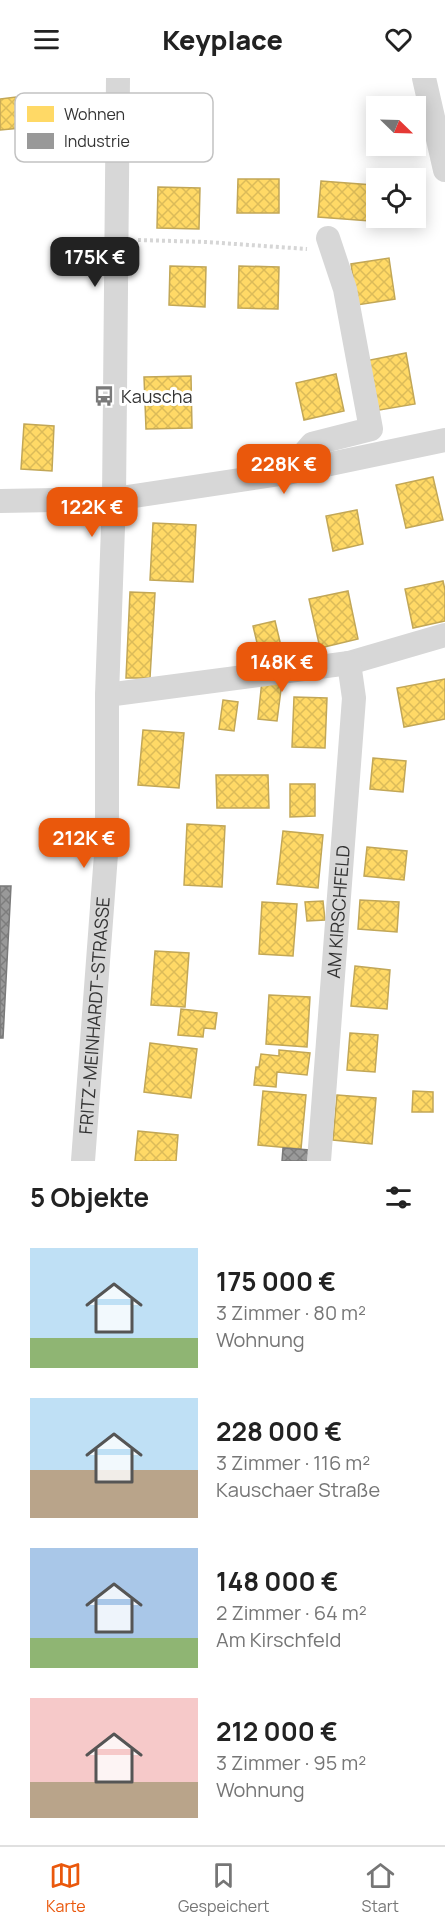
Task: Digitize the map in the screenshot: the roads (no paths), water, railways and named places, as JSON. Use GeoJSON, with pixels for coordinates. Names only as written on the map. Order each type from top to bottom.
{"type":"FeatureCollection","features":[{"type":"Feature","properties":{"kind":"street","name":"FRITZ-MEINHARDT-STRASSE"},"geometry":{"type":"LineString","coordinates":[[118,78],[118,93]]}},
{"type":"Feature","properties":{"kind":"street"},"geometry":{"type":"LineString","coordinates":[[424,78],[445,170]]}},
{"type":"Feature","properties":{"kind":"street","name":"FRITZ-MEINHARDT-STRASSE"},"geometry":{"type":"LineString","coordinates":[[83,1161],[107,841],[107,695],[114,499],[117,162]]}},
{"type":"Feature","properties":{"kind":"street"},"geometry":{"type":"LineString","coordinates":[[287,473],[312,444],[371,429],[345,289],[331,246]]}},
{"type":"Feature","properties":{"kind":"street"},"geometry":{"type":"LineString","coordinates":[[0,501],[114,499],[287,473],[445,440]]}},
{"type":"Feature","properties":{"kind":"street"},"geometry":{"type":"LineString","coordinates":[[107,695],[349,663],[445,635]]}},
{"type":"Feature","properties":{"kind":"street","name":"AM KIRSCHFELD"},"geometry":{"type":"LineString","coordinates":[[320,1161],[354,698],[349,663]]}},
{"type":"Feature","properties":{"kind":"place","name":"Kauscha"},"geometry":{"type":"Point","coordinates":[104,396]}}]}
